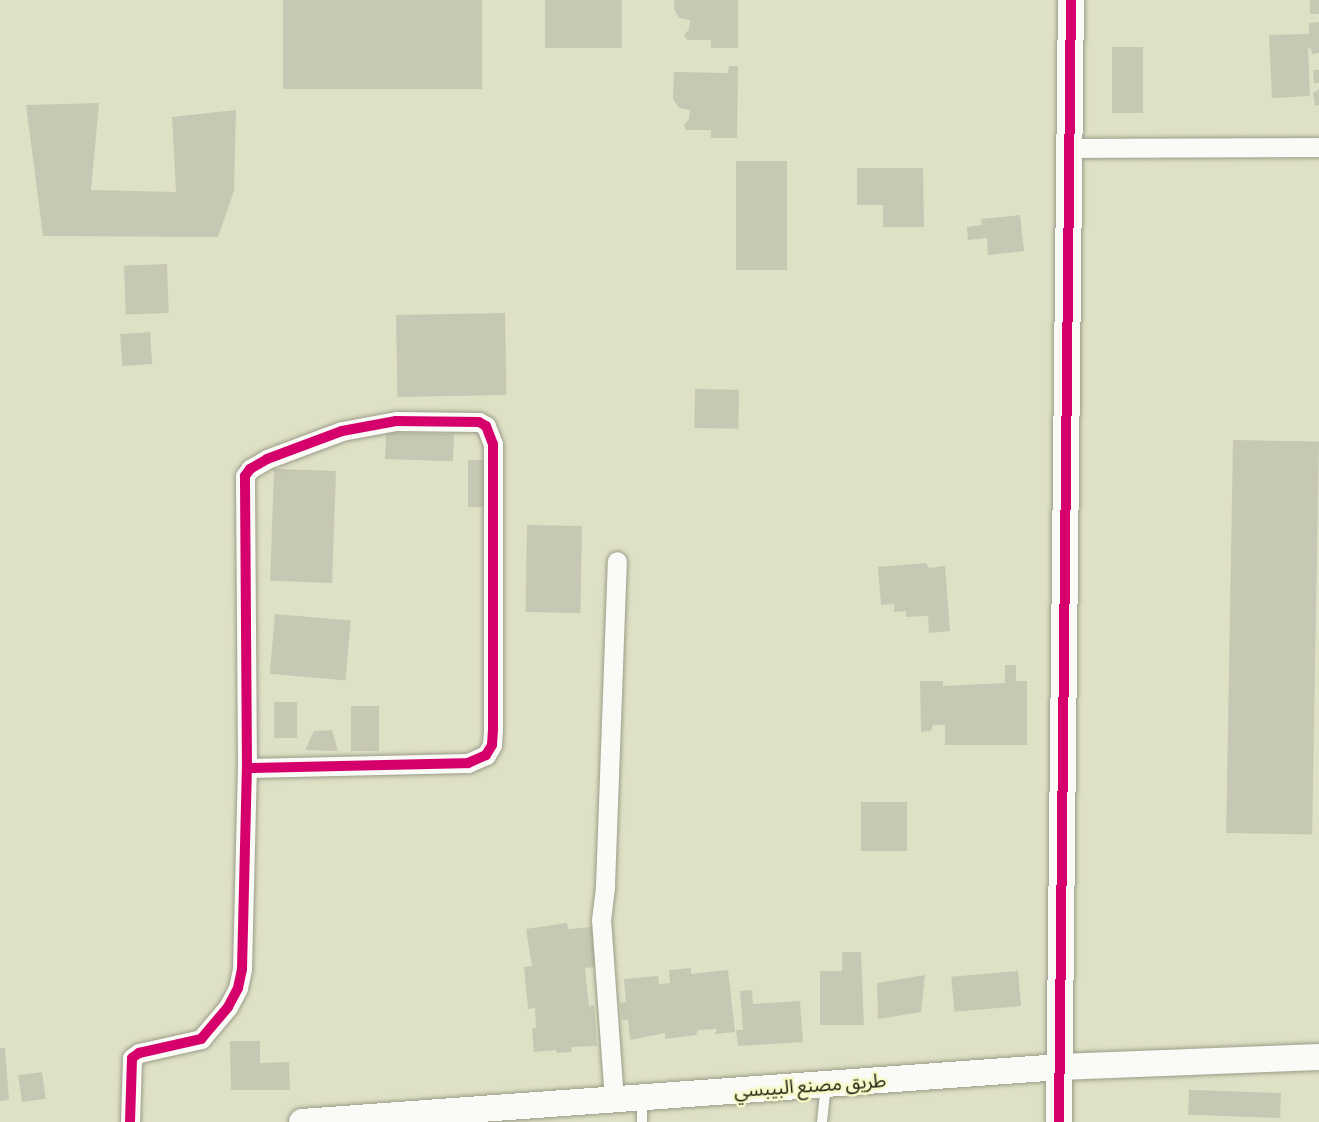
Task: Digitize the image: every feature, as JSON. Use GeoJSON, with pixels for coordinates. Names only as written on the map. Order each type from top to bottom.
{"type":"FeatureCollection","features":[{"type":"Feature","properties":{"kind":"street"},"geometry":{"type":"LineString","coordinates":[[1059,1122],[1071,0]]}},
{"type":"Feature","properties":{"kind":"street"},"geometry":{"type":"LineString","coordinates":[[1069,148],[1319,147]]}},
{"type":"Feature","properties":{"kind":"street"},"geometry":{"type":"LineString","coordinates":[[130,1122],[132,1058],[139,1053],[201,1039],[228,1007],[238,988],[244,909],[247,768],[244,486],[250,469],[318,438],[365,426],[396,421],[479,422],[486,426],[493,444],[493,730],[492,745],[486,755],[468,763],[247,768]]}},
{"type":"Feature","properties":{"kind":"street"},"geometry":{"type":"LineString","coordinates":[[614,1100],[601,920],[605,885],[617,561]]}},
{"type":"Feature","properties":{"kind":"street","name":"طريق مصنع البيبسي"},"geometry":{"type":"LineString","coordinates":[[302,1122],[614,1100],[642,1110],[827,1084],[1060,1067],[1319,1057]]}},
{"type":"Feature","properties":{"kind":"lane"},"geometry":{"type":"LineString","coordinates":[[822,1122],[827,1084]]}},
{"type":"Feature","properties":{"kind":"building"},"geometry":{"type":"Polygon","coordinates":[[[283,0],[482,0],[482,89],[283,89],[283,0]]]}},
{"type":"Feature","properties":{"kind":"building"},"geometry":{"type":"Polygon","coordinates":[[[545,0],[622,0],[622,48],[545,48],[545,0]]]}},
{"type":"Feature","properties":{"kind":"building"},"geometry":{"type":"Polygon","coordinates":[[[674,0],[738,0],[738,48],[711,48],[711,40],[687,40],[684,35],[689,29],[690,20],[679,18],[674,9],[674,0]]]}},
{"type":"Feature","properties":{"kind":"building"},"geometry":{"type":"Polygon","coordinates":[[[1310,0],[1319,0],[1319,14],[1310,14],[1310,0]]]}},
{"type":"Feature","properties":{"kind":"building"},"geometry":{"type":"Polygon","coordinates":[[[1319,22],[1319,53],[1312,54],[1308,48],[1310,96],[1272,98],[1269,35],[1309,34],[1309,23],[1319,22]]]}},
{"type":"Feature","properties":{"kind":"building"},"geometry":{"type":"Polygon","coordinates":[[[1112,47],[1143,47],[1143,113],[1112,113],[1112,47]]]}},
{"type":"Feature","properties":{"kind":"building"},"geometry":{"type":"Polygon","coordinates":[[[729,66],[738,66],[737,138],[711,138],[711,130],[686,130],[684,125],[689,119],[690,110],[679,108],[673,99],[674,72],[728,73],[729,66]]]}},
{"type":"Feature","properties":{"kind":"building"},"geometry":{"type":"Polygon","coordinates":[[[1313,70],[1319,70],[1319,83],[1314,83],[1313,70]]]}},
{"type":"Feature","properties":{"kind":"building"},"geometry":{"type":"Polygon","coordinates":[[[1319,89],[1319,105],[1315,106],[1313,93],[1319,89]]]}},
{"type":"Feature","properties":{"kind":"building"},"geometry":{"type":"Polygon","coordinates":[[[99,103],[91,190],[176,192],[172,117],[236,110],[234,191],[218,237],[43,236],[26,105],[99,103]]]}},
{"type":"Feature","properties":{"kind":"building"},"geometry":{"type":"Polygon","coordinates":[[[736,161],[787,161],[787,270],[736,270],[736,161]]]}},
{"type":"Feature","properties":{"kind":"building"},"geometry":{"type":"Polygon","coordinates":[[[857,168],[923,168],[924,227],[883,227],[883,205],[857,205],[857,168]]]}},
{"type":"Feature","properties":{"kind":"building"},"geometry":{"type":"Polygon","coordinates":[[[1020,215],[1024,251],[988,255],[987,238],[968,240],[967,227],[982,225],[981,219],[1020,215]]]}},
{"type":"Feature","properties":{"kind":"building"},"geometry":{"type":"Polygon","coordinates":[[[167,264],[169,313],[126,314],[124,266],[167,264]]]}},
{"type":"Feature","properties":{"kind":"building"},"geometry":{"type":"Polygon","coordinates":[[[505,313],[506,395],[397,397],[396,315],[505,313]]]}},
{"type":"Feature","properties":{"kind":"building"},"geometry":{"type":"Polygon","coordinates":[[[150,332],[152,364],[122,366],[120,334],[150,332]]]}},
{"type":"Feature","properties":{"kind":"building"},"geometry":{"type":"Polygon","coordinates":[[[695,389],[739,390],[738,429],[694,428],[695,389]]]}},
{"type":"Feature","properties":{"kind":"building"},"geometry":{"type":"Polygon","coordinates":[[[386,432],[454,434],[453,461],[385,459],[386,432]]]}},
{"type":"Feature","properties":{"kind":"building"},"geometry":{"type":"Polygon","coordinates":[[[1233,440],[1319,442],[1312,834],[1226,833],[1233,440]]]}},
{"type":"Feature","properties":{"kind":"building"},"geometry":{"type":"Polygon","coordinates":[[[468,460],[490,460],[490,507],[468,507],[468,460]]]}},
{"type":"Feature","properties":{"kind":"building"},"geometry":{"type":"Polygon","coordinates":[[[274,469],[336,471],[332,583],[270,581],[274,469]]]}},
{"type":"Feature","properties":{"kind":"building"},"geometry":{"type":"Polygon","coordinates":[[[527,525],[582,526],[580,613],[525,612],[527,525]]]}},
{"type":"Feature","properties":{"kind":"building"},"geometry":{"type":"Polygon","coordinates":[[[926,563],[929,568],[945,566],[950,631],[929,633],[928,616],[906,617],[906,611],[894,612],[894,604],[881,605],[878,567],[926,563]]]}},
{"type":"Feature","properties":{"kind":"building"},"geometry":{"type":"Polygon","coordinates":[[[275,614],[351,621],[345,680],[270,674],[275,614]]]}},
{"type":"Feature","properties":{"kind":"building"},"geometry":{"type":"Polygon","coordinates":[[[1005,665],[1016,665],[1016,681],[1027,681],[1027,745],[945,745],[945,725],[933,725],[931,731],[921,732],[920,681],[943,681],[943,686],[1005,683],[1005,665]]]}},
{"type":"Feature","properties":{"kind":"building"},"geometry":{"type":"Polygon","coordinates":[[[274,702],[297,702],[297,738],[274,738],[274,702]]]}},
{"type":"Feature","properties":{"kind":"building"},"geometry":{"type":"Polygon","coordinates":[[[351,706],[379,706],[379,751],[351,751],[351,706]]]}},
{"type":"Feature","properties":{"kind":"building"},"geometry":{"type":"Polygon","coordinates":[[[332,730],[338,751],[305,750],[314,731],[332,730]]]}},
{"type":"Feature","properties":{"kind":"building"},"geometry":{"type":"Polygon","coordinates":[[[861,802],[907,802],[907,851],[861,851],[861,802]]]}},
{"type":"Feature","properties":{"kind":"building"},"geometry":{"type":"Polygon","coordinates":[[[567,923],[568,929],[592,927],[595,967],[585,968],[589,1006],[594,1005],[597,1046],[572,1047],[571,1052],[534,1052],[532,1029],[536,1027],[535,1008],[528,1009],[524,967],[532,966],[526,929],[567,923]]]}},
{"type":"Feature","properties":{"kind":"building"},"geometry":{"type":"Polygon","coordinates":[[[842,952],[861,952],[864,1025],[820,1025],[820,971],[842,971],[842,952]]]}},
{"type":"Feature","properties":{"kind":"building"},"geometry":{"type":"Polygon","coordinates":[[[691,968],[691,974],[728,970],[735,1032],[715,1034],[717,1029],[698,1030],[696,1035],[665,1039],[665,1033],[630,1040],[628,1020],[622,1020],[620,1003],[626,1002],[624,979],[658,976],[659,984],[670,983],[669,970],[691,968]]]}},
{"type":"Feature","properties":{"kind":"building"},"geometry":{"type":"Polygon","coordinates":[[[1018,971],[1021,1006],[954,1012],[951,977],[1018,971]]]}},
{"type":"Feature","properties":{"kind":"building"},"geometry":{"type":"Polygon","coordinates":[[[925,975],[921,1012],[878,1019],[877,983],[925,975]]]}},
{"type":"Feature","properties":{"kind":"building"},"geometry":{"type":"Polygon","coordinates":[[[752,990],[753,1004],[800,1001],[803,1042],[738,1046],[736,1030],[743,1030],[740,991],[752,990]]]}},
{"type":"Feature","properties":{"kind":"building"},"geometry":{"type":"Polygon","coordinates":[[[230,1041],[260,1041],[260,1063],[289,1062],[290,1090],[231,1090],[230,1041]]]}},
{"type":"Feature","properties":{"kind":"building"},"geometry":{"type":"Polygon","coordinates":[[[0,1048],[5,1048],[9,1100],[0,1101],[0,1048]]]}},
{"type":"Feature","properties":{"kind":"building"},"geometry":{"type":"Polygon","coordinates":[[[42,1072],[46,1099],[22,1102],[18,1075],[42,1072]]]}},
{"type":"Feature","properties":{"kind":"building"},"geometry":{"type":"Polygon","coordinates":[[[1189,1090],[1281,1093],[1280,1118],[1188,1115],[1189,1090]]]}},
{"type":"Feature","properties":{"kind":"cycle path"},"geometry":{"type":"LineString","coordinates":[[1059,1122],[1071,0]]}},
{"type":"Feature","properties":{"kind":"cycle path"},"geometry":{"type":"LineString","coordinates":[[130,1122],[132,1058],[139,1053],[201,1039],[228,1007],[238,988],[242,969],[247,768],[245,476],[250,469],[267,459],[342,431],[396,421],[479,422],[486,426],[493,444],[493,730],[492,745],[486,755],[468,763],[247,768]]}}]}
